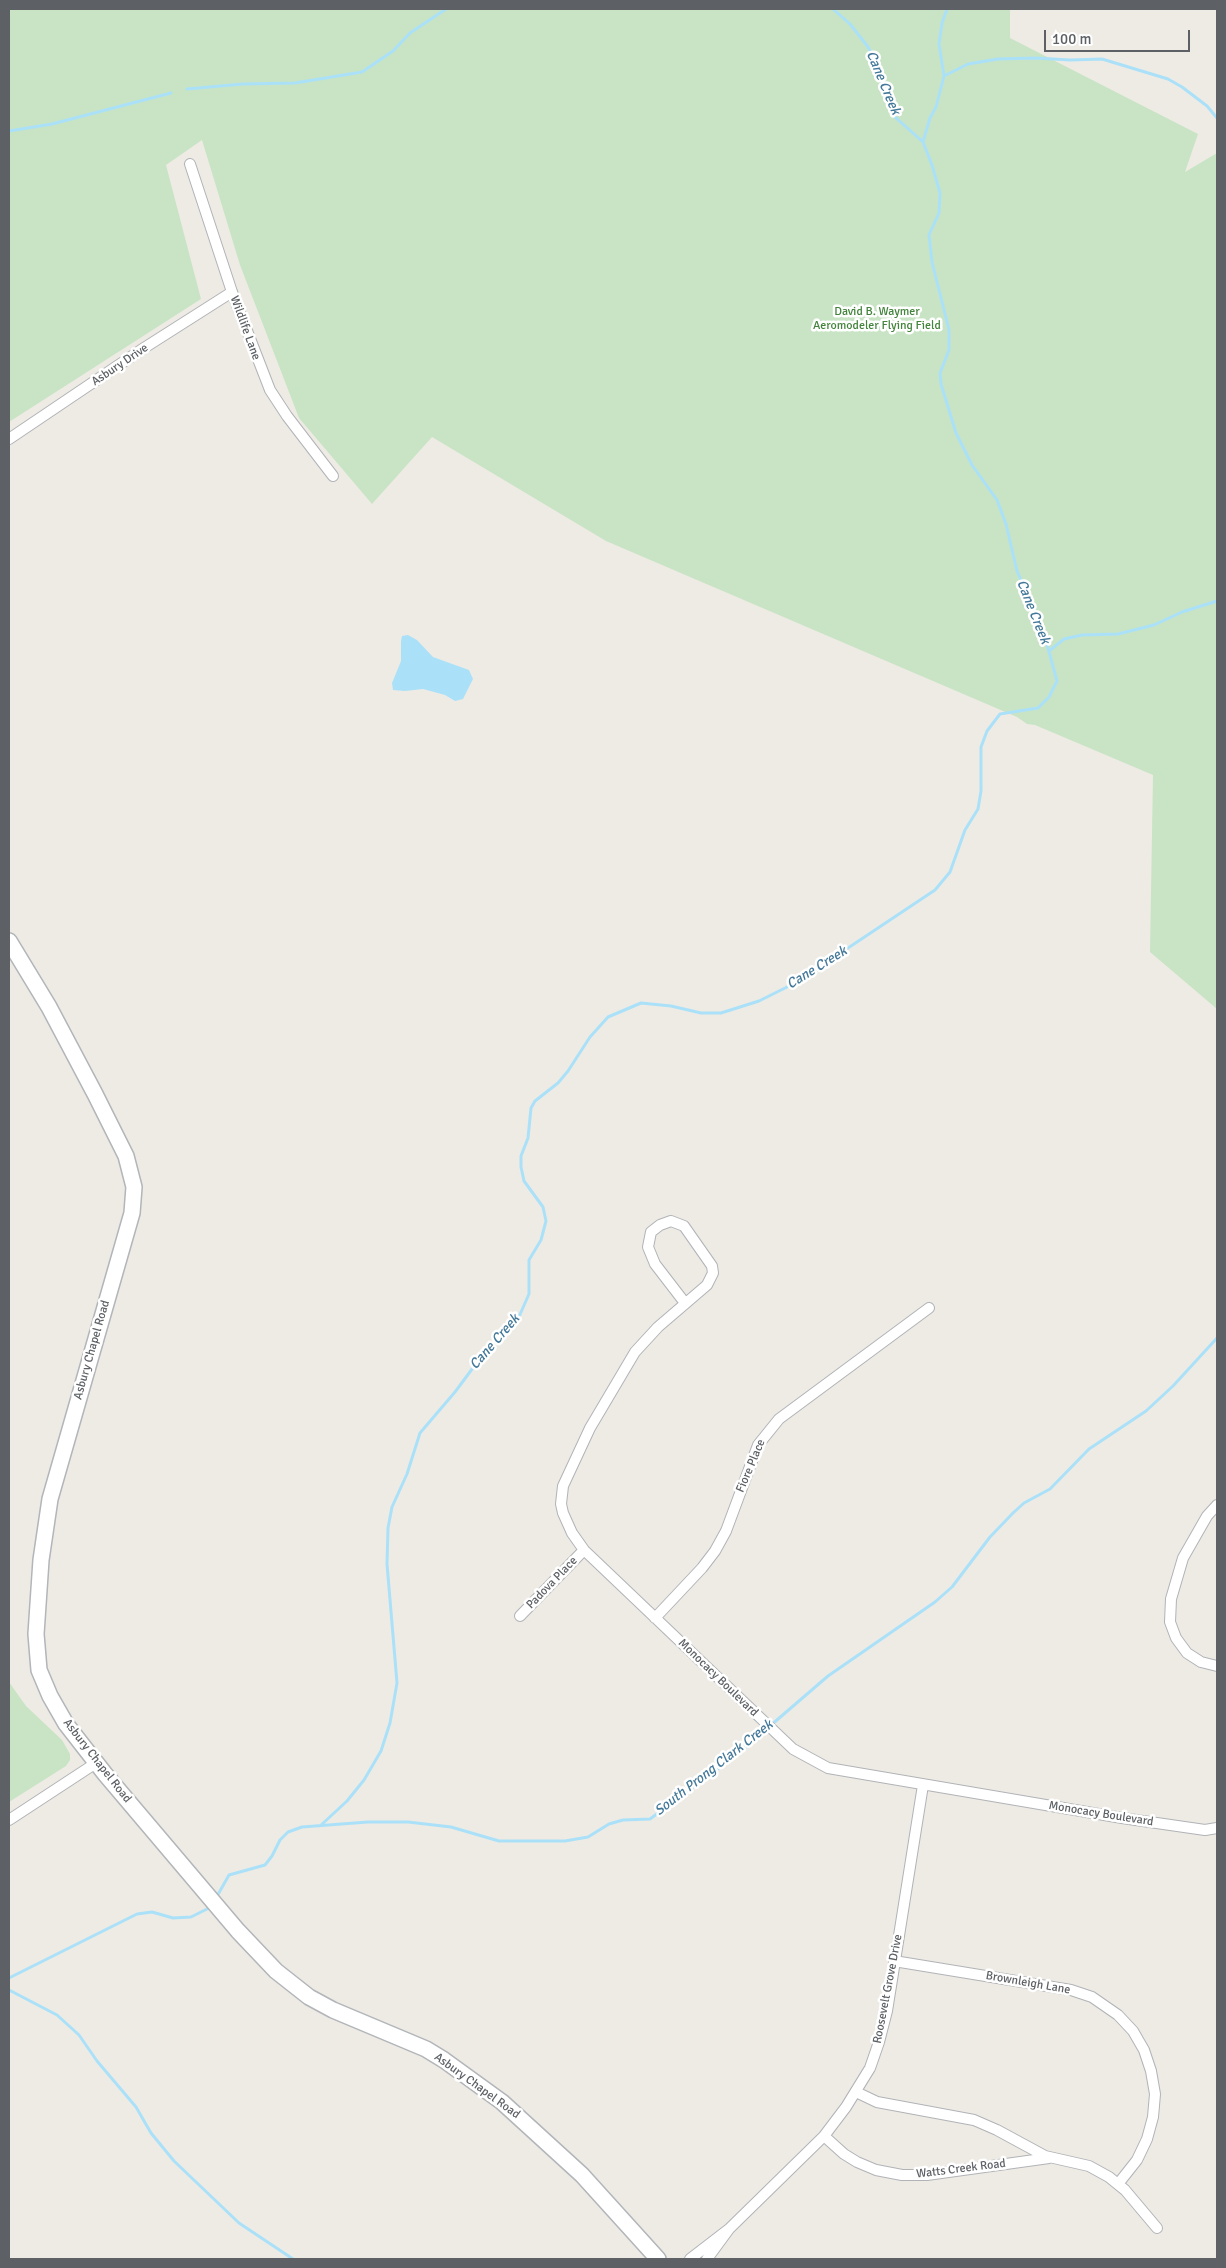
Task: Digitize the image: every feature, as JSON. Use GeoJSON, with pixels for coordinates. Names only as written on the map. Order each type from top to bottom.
{"type":"FeatureCollection","features":[{"type":"Feature","properties":{"kind":"main road","name":"Asbury Chapel Road"},"geometry":{"type":"LineString","coordinates":[[11,950],[49,1007],[95,1094],[126,1156],[134,1188],[132,1213],[50,1499],[37,1612],[36,1651],[44,1683],[66,1724],[96,1763],[229,1921],[276,1971],[309,1997],[348,2017],[426,2050],[444,2060],[502,2102],[582,2176],[658,2259]]}},
{"type":"Feature","properties":{"kind":"street","name":"Wildlife Lane"},"geometry":{"type":"LineString","coordinates":[[190,164],[232,292],[270,390],[287,416],[333,476]]}},
{"type":"Feature","properties":{"kind":"street","name":"Asbury Drive"},"geometry":{"type":"LineString","coordinates":[[9,439],[144,348],[232,292]]}},
{"type":"Feature","properties":{"kind":"street","name":"Monocacy Boulevard"},"geometry":{"type":"LineString","coordinates":[[685,1303],[656,1264],[648,1248],[651,1232],[660,1225],[671,1221],[676,1221],[684,1226],[712,1266],[713,1272],[707,1285],[646,1337],[635,1352],[590,1428],[562,1486],[561,1504],[563,1513],[572,1533],[584,1550],[780,1737],[804,1756],[828,1768],[1187,1828],[1205,1830],[1217,1828]]}},
{"type":"Feature","properties":{"kind":"street","name":"Fiore Place"},"geometry":{"type":"LineString","coordinates":[[655,1618],[702,1568],[715,1550],[726,1531],[758,1445],[774,1424],[799,1402],[929,1308]]}},
{"type":"Feature","properties":{"kind":"street"},"geometry":{"type":"LineString","coordinates":[[1217,1505],[1207,1516],[1183,1558],[1171,1599],[1170,1622],[1176,1638],[1188,1653],[1201,1662],[1217,1666]]}},
{"type":"Feature","properties":{"kind":"street","name":"Padova Place"},"geometry":{"type":"LineString","coordinates":[[520,1616],[584,1550]]}},
{"type":"Feature","properties":{"kind":"street"},"geometry":{"type":"LineString","coordinates":[[9,1820],[96,1763]]}},
{"type":"Feature","properties":{"kind":"street","name":"Roosevelt Grove Drive"},"geometry":{"type":"LineString","coordinates":[[707,2259],[730,2230],[824,2136],[856,2092],[870,2068],[879,2042],[923,1785]]}},
{"type":"Feature","properties":{"kind":"street","name":"Brownleigh Lane"},"geometry":{"type":"LineString","coordinates":[[894,1961],[1071,1990],[1092,1997],[1118,2015],[1133,2031],[1144,2050],[1151,2071],[1154,2100],[1153,2117],[1147,2139],[1136,2160],[1118,2184]]}},
{"type":"Feature","properties":{"kind":"street","name":"Watts Creek Road"},"geometry":{"type":"LineString","coordinates":[[856,2092],[877,2102],[974,2120],[1050,2158],[1089,2166],[1118,2184],[1138,2204],[1157,2228]]}},
{"type":"Feature","properties":{"kind":"street","name":"Watts Creek Road"},"geometry":{"type":"LineString","coordinates":[[824,2136],[844,2154],[857,2162],[876,2170],[902,2175],[927,2175],[1050,2158]]}},
{"type":"Feature","properties":{"kind":"street","name":"Roosevelt Grove Drive"},"geometry":{"type":"LineString","coordinates":[[690,2259],[730,2230]]}},
{"type":"Feature","properties":{"kind":"green space","name":"David B. Waymer Aeromodeler Flying Field"},"geometry":{"type":"Polygon","coordinates":[[[9,9],[1010,9],[1010,38],[1198,134],[1185,172],[1217,153],[1217,1009],[1150,952],[1153,775],[1035,725],[1027,724],[1017,717],[606,541],[432,437],[372,504],[299,418],[240,265],[202,140],[166,165],[201,299],[9,422],[9,9]]]}},
{"type":"Feature","properties":{"kind":"green space"},"geometry":{"type":"Polygon","coordinates":[[[9,1682],[26,1706],[62,1740],[70,1754],[70,1760],[66,1766],[9,1802],[9,1682]]]}},
{"type":"Feature","properties":{"kind":"water"},"geometry":{"type":"Polygon","coordinates":[[[408,635],[417,640],[433,657],[469,670],[473,679],[463,699],[455,701],[445,695],[423,689],[393,690],[392,683],[401,661],[402,636],[408,635]]]}},
{"type":"Feature","properties":{"kind":"waterway"},"geometry":{"type":"LineString","coordinates":[[187,89],[243,84],[295,83],[362,72],[393,51],[410,33],[446,9]]}},
{"type":"Feature","properties":{"kind":"waterway","name":"Cane Creek"},"geometry":{"type":"LineString","coordinates":[[320,1826],[347,1801],[364,1780],[381,1751],[390,1723],[397,1683],[387,1564],[388,1528],[392,1507],[407,1474],[420,1433],[455,1392],[484,1353],[518,1319],[529,1294],[529,1260],[541,1240],[546,1221],[543,1207],[524,1181],[521,1167],[521,1156],[528,1138],[531,1108],[535,1101],[558,1083],[590,1037],[608,1017],[641,1003],[671,1006],[701,1013],[721,1013],[759,1001],[797,982],[935,890],[950,872],[965,830],[978,809],[981,791],[981,747],[987,731],[1000,714],[1038,708],[1049,697],[1057,681],[1043,630],[1017,571],[1006,524],[997,500],[972,465],[956,433],[941,384],[940,373],[949,350],[949,330],[932,262],[929,235],[939,213],[940,193],[932,165],[923,142],[895,117],[887,102],[876,63],[868,47],[850,24],[833,9]]}},
{"type":"Feature","properties":{"kind":"waterway"},"geometry":{"type":"LineString","coordinates":[[923,142],[930,118],[936,107],[944,76],[939,44],[942,23],[947,9]]}},
{"type":"Feature","properties":{"kind":"waterway"},"geometry":{"type":"LineString","coordinates":[[944,76],[968,64],[998,59],[1102,59],[1168,79],[1207,106],[1217,118]]}},
{"type":"Feature","properties":{"kind":"waterway"},"geometry":{"type":"LineString","coordinates":[[9,131],[52,124],[171,93]]}},
{"type":"Feature","properties":{"kind":"waterway"},"geometry":{"type":"LineString","coordinates":[[1049,651],[1064,639],[1082,635],[1118,634],[1154,625],[1182,612],[1217,601]]}},
{"type":"Feature","properties":{"kind":"waterway","name":"South Prong Clark Creek"},"geometry":{"type":"LineString","coordinates":[[216,1898],[229,1875],[265,1865],[280,1840],[288,1832],[302,1827],[368,1822],[408,1822],[451,1827],[499,1841],[565,1841],[588,1837],[609,1824],[623,1820],[650,1819],[734,1757],[828,1676],[935,1602],[952,1587],[990,1537],[1013,1513],[1024,1503],[1050,1489],[1089,1449],[1146,1411],[1173,1386],[1217,1338]]}},
{"type":"Feature","properties":{"kind":"waterway","name":"South Prong Clark Creek"},"geometry":{"type":"LineString","coordinates":[[9,1978],[137,1914],[152,1912],[173,1918],[191,1917],[207,1909],[210,1905]]}},
{"type":"Feature","properties":{"kind":"waterway"},"geometry":{"type":"LineString","coordinates":[[9,1990],[57,2015],[79,2035],[97,2061],[136,2107],[151,2133],[174,2161],[239,2223],[293,2259]]}}]}
